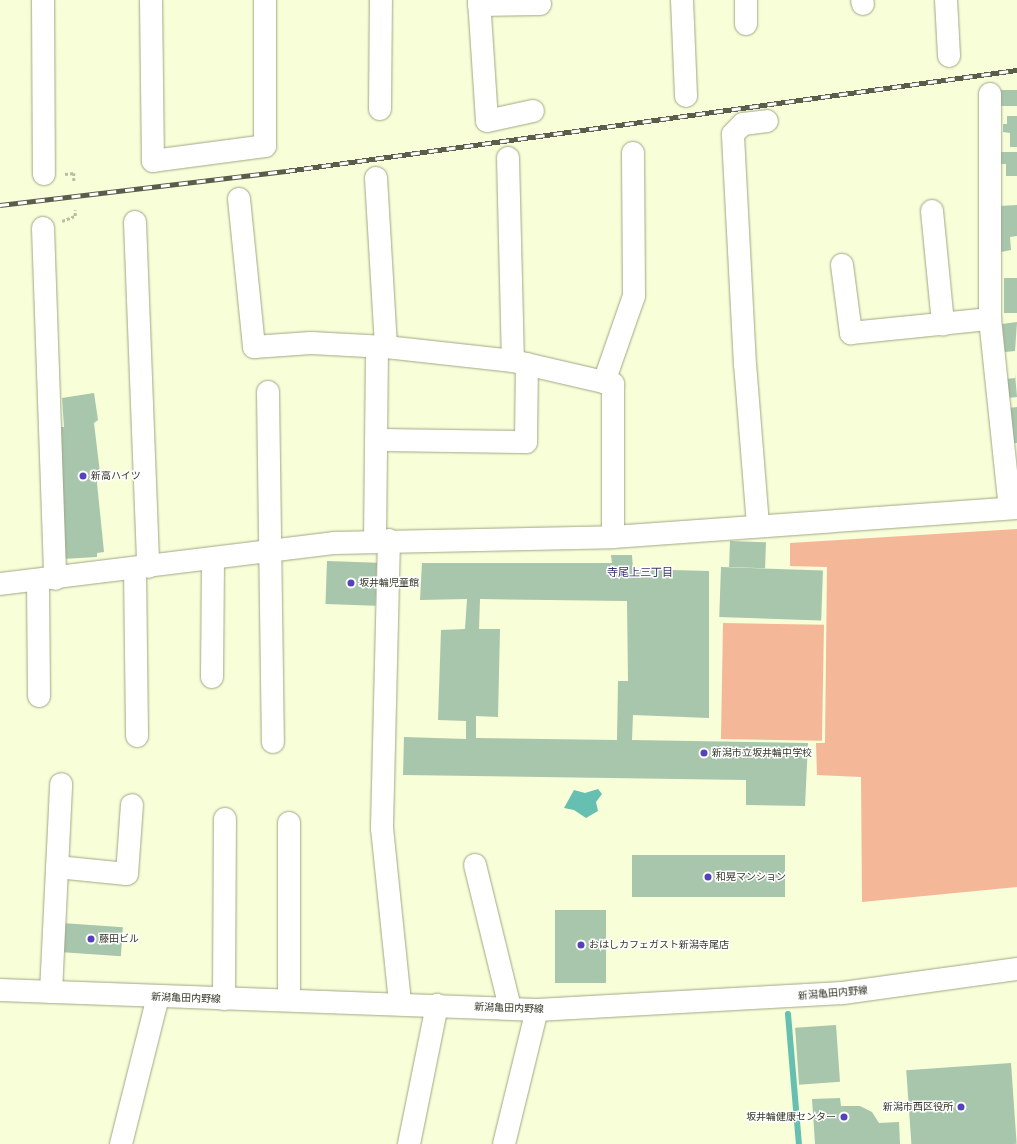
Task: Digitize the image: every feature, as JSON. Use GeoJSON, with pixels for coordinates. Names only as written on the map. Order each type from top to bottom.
{"type":"FeatureCollection","features":[{"type":"Feature","properties":{"kind":"street"},"geometry":{"type":"LineString","coordinates":[[43,0],[44,174]]}},
{"type":"Feature","properties":{"kind":"street"},"geometry":{"type":"LineString","coordinates":[[151,0],[152,161],[265,146],[265,0]]}},
{"type":"Feature","properties":{"kind":"street"},"geometry":{"type":"LineString","coordinates":[[380,109],[381,0]]}},
{"type":"Feature","properties":{"kind":"street"},"geometry":{"type":"LineString","coordinates":[[682,0],[686,96]]}},
{"type":"Feature","properties":{"kind":"street"},"geometry":{"type":"LineString","coordinates":[[746,0],[746,24]]}},
{"type":"Feature","properties":{"kind":"street"},"geometry":{"type":"LineString","coordinates":[[946,0],[949,56]]}},
{"type":"Feature","properties":{"kind":"street"},"geometry":{"type":"LineString","coordinates":[[533,111],[487,121],[479,2],[540,4]]}},
{"type":"Feature","properties":{"kind":"street"},"geometry":{"type":"LineString","coordinates":[[0,584],[46,580],[334,543],[613,537],[758,525],[1013,508],[990,319],[990,94]]}},
{"type":"Feature","properties":{"kind":"street"},"geometry":{"type":"LineString","coordinates":[[758,525],[745,365],[733,134],[743,124],[767,121]]}},
{"type":"Feature","properties":{"kind":"street"},"geometry":{"type":"LineString","coordinates":[[604,382],[634,296],[633,153]]}},
{"type":"Feature","properties":{"kind":"street"},"geometry":{"type":"LineString","coordinates":[[376,440],[526,442],[508,158]]}},
{"type":"Feature","properties":{"kind":"street"},"geometry":{"type":"LineString","coordinates":[[376,178],[381,348],[376,440],[382,541],[382,828],[400,1003]]}},
{"type":"Feature","properties":{"kind":"street"},"geometry":{"type":"LineString","coordinates":[[239,199],[254,347],[310,343],[381,348],[520,362],[613,384],[613,537]]}},
{"type":"Feature","properties":{"kind":"street"},"geometry":{"type":"LineString","coordinates":[[932,210],[943,324]]}},
{"type":"Feature","properties":{"kind":"street"},"geometry":{"type":"LineString","coordinates":[[135,222],[142,568],[137,736]]}},
{"type":"Feature","properties":{"kind":"street"},"geometry":{"type":"LineString","coordinates":[[39,696],[46,580],[44,228]]}},
{"type":"Feature","properties":{"kind":"street"},"geometry":{"type":"LineString","coordinates":[[842,265],[851,333],[990,319]]}},
{"type":"Feature","properties":{"kind":"street"},"geometry":{"type":"LineString","coordinates":[[268,392],[273,742]]}},
{"type":"Feature","properties":{"kind":"street"},"geometry":{"type":"LineString","coordinates":[[212,677],[213,559]]}},
{"type":"Feature","properties":{"kind":"street"},"geometry":{"type":"LineString","coordinates":[[51,992],[61,784]]}},
{"type":"Feature","properties":{"kind":"street"},"geometry":{"type":"LineString","coordinates":[[57,867],[127,874],[132,804]]}},
{"type":"Feature","properties":{"kind":"street"},"geometry":{"type":"LineString","coordinates":[[224,999],[225,819]]}},
{"type":"Feature","properties":{"kind":"street"},"geometry":{"type":"LineString","coordinates":[[289,823],[289,1000]]}},
{"type":"Feature","properties":{"kind":"street"},"geometry":{"type":"LineString","coordinates":[[475,865],[510,1008]]}},
{"type":"Feature","properties":{"kind":"street","name":"新潟亀田内野線"},"geometry":{"type":"LineString","coordinates":[[0,990],[158,997],[400,1003],[537,1010],[843,993],[1017,969]]}},
{"type":"Feature","properties":{"kind":"street"},"geometry":{"type":"LineString","coordinates":[[121,1144],[158,997]]}},
{"type":"Feature","properties":{"kind":"street"},"geometry":{"type":"LineString","coordinates":[[409,1144],[437,1005]]}},
{"type":"Feature","properties":{"kind":"street"},"geometry":{"type":"LineString","coordinates":[[504,1144],[537,1010]]}},
{"type":"Feature","properties":{"kind":"shaded area"},"geometry":{"type":"Polygon","coordinates":[[[1017,529],[1017,887],[862,902],[861,777],[817,775],[816,743],[825,743],[827,567],[790,566],[790,543],[1017,529]]]}},
{"type":"Feature","properties":{"kind":"shaded area"},"geometry":{"type":"Polygon","coordinates":[[[723,623],[824,625],[822,741],[721,739],[723,623]]]}},
{"type":"Feature","properties":{"kind":"water"},"geometry":{"type":"Polygon","coordinates":[[[598,789],[602,794],[596,802],[598,811],[586,818],[574,810],[564,808],[574,790],[585,793],[598,789]]]}},
{"type":"Feature","properties":{"kind":"building"},"geometry":{"type":"Polygon","coordinates":[[[1000,90],[1017,90],[1017,106],[1000,106],[1000,90]]]}},
{"type":"Feature","properties":{"kind":"building"},"geometry":{"type":"Polygon","coordinates":[[[1007,116],[1017,116],[1017,147],[1010,147],[1010,133],[1003,132],[1003,124],[1007,124],[1007,116]]]}},
{"type":"Feature","properties":{"kind":"building"},"geometry":{"type":"Polygon","coordinates":[[[999,152],[1017,152],[1017,176],[1006,176],[1006,164],[999,164],[999,152]]]}},
{"type":"Feature","properties":{"kind":"building"},"geometry":{"type":"Polygon","coordinates":[[[1017,205],[1017,236],[1010,237],[1011,250],[1001,252],[999,206],[1017,205]]]}},
{"type":"Feature","properties":{"kind":"building"},"geometry":{"type":"Polygon","coordinates":[[[1004,278],[1017,278],[1017,313],[1004,313],[1004,278]]]}},
{"type":"Feature","properties":{"kind":"building"},"geometry":{"type":"Polygon","coordinates":[[[1017,322],[1015,351],[1005,352],[1002,324],[1017,322]]]}},
{"type":"Feature","properties":{"kind":"building"},"geometry":{"type":"Polygon","coordinates":[[[1015,374],[1017,397],[1008,398],[1006,379],[1015,378],[1015,374]]]}},
{"type":"Feature","properties":{"kind":"building","name":"新高ハイツ"},"geometry":{"type":"Polygon","coordinates":[[[94,393],[98,420],[94,423],[100,473],[96,473],[104,552],[97,553],[97,557],[62,559],[57,427],[64,427],[62,398],[94,393]]]}},
{"type":"Feature","properties":{"kind":"building"},"geometry":{"type":"Polygon","coordinates":[[[1017,407],[1017,443],[1013,443],[1009,408],[1017,407]]]}},
{"type":"Feature","properties":{"kind":"building"},"geometry":{"type":"Polygon","coordinates":[[[730,541],[766,542],[765,568],[729,567],[730,541]]]}},
{"type":"Feature","properties":{"kind":"building"},"geometry":{"type":"Polygon","coordinates":[[[611,555],[632,555],[633,569],[709,571],[709,718],[633,715],[632,740],[808,743],[805,806],[746,805],[746,780],[403,775],[404,737],[466,739],[466,721],[438,720],[441,630],[465,629],[467,599],[420,600],[422,563],[612,563],[611,555]],[[480,599],[479,629],[500,629],[498,717],[476,716],[476,738],[617,740],[618,681],[628,681],[627,601],[480,599]]]}},
{"type":"Feature","properties":{"kind":"building","name":"坂井輪児童館"},"geometry":{"type":"Polygon","coordinates":[[[327,561],[377,563],[375,606],[325,604],[327,561]]]}},
{"type":"Feature","properties":{"kind":"building"},"geometry":{"type":"Polygon","coordinates":[[[721,567],[823,571],[821,621],[719,617],[721,567]]]}},
{"type":"Feature","properties":{"kind":"building","name":"和晃マンション"},"geometry":{"type":"Polygon","coordinates":[[[632,855],[785,855],[785,897],[632,897],[632,855]]]}},
{"type":"Feature","properties":{"kind":"building","name":"おはしカフェガスト新潟寺尾店"},"geometry":{"type":"Polygon","coordinates":[[[555,910],[606,910],[606,983],[555,983],[555,910]]]}},
{"type":"Feature","properties":{"kind":"building","name":"藤田ビル"},"geometry":{"type":"Polygon","coordinates":[[[62,923],[123,927],[121,956],[60,952],[62,923]]]}},
{"type":"Feature","properties":{"kind":"building"},"geometry":{"type":"Polygon","coordinates":[[[836,1025],[840,1082],[799,1085],[795,1028],[836,1025]]]}},
{"type":"Feature","properties":{"kind":"building","name":"新潟市西区役所"},"geometry":{"type":"Polygon","coordinates":[[[1011,1063],[1017,1144],[911,1144],[906,1070],[1011,1063]]]}},
{"type":"Feature","properties":{"kind":"building","name":"坂井輪健康センター"},"geometry":{"type":"Polygon","coordinates":[[[840,1098],[841,1106],[860,1106],[872,1112],[879,1123],[899,1122],[900,1144],[815,1144],[812,1099],[840,1098]]]}},
{"type":"Feature","properties":{"kind":"waterway"},"geometry":{"type":"LineString","coordinates":[[788,1014],[799,1144]]}},
{"type":"Feature","properties":{"kind":"railway"},"geometry":{"type":"LineString","coordinates":[[0,205],[286,171],[1017,70]]}},
{"type":"Feature","properties":{"kind":"place","name":"新高ハイツ"},"geometry":{"type":"Point","coordinates":[83,476]}},
{"type":"Feature","properties":{"kind":"place","name":"坂井輪児童館"},"geometry":{"type":"Point","coordinates":[351,583]}},
{"type":"Feature","properties":{"kind":"place","name":"新潟市立坂井輪中学校"},"geometry":{"type":"Point","coordinates":[704,753]}},
{"type":"Feature","properties":{"kind":"place","name":"和晃マンション"},"geometry":{"type":"Point","coordinates":[708,877]}},
{"type":"Feature","properties":{"kind":"place","name":"藤田ビル"},"geometry":{"type":"Point","coordinates":[91,939]}},
{"type":"Feature","properties":{"kind":"place","name":"おはしカフェガスト新潟寺尾店"},"geometry":{"type":"Point","coordinates":[581,945]}},
{"type":"Feature","properties":{"kind":"place","name":"新潟市西区役所"},"geometry":{"type":"Point","coordinates":[961,1107]}},
{"type":"Feature","properties":{"kind":"place","name":"坂井輪健康センター"},"geometry":{"type":"Point","coordinates":[844,1117]}},
{"type":"Feature","properties":{"kind":"district","name":"寺尾上三丁目"},"geometry":{"type":"Point","coordinates":[640,572]}}]}
